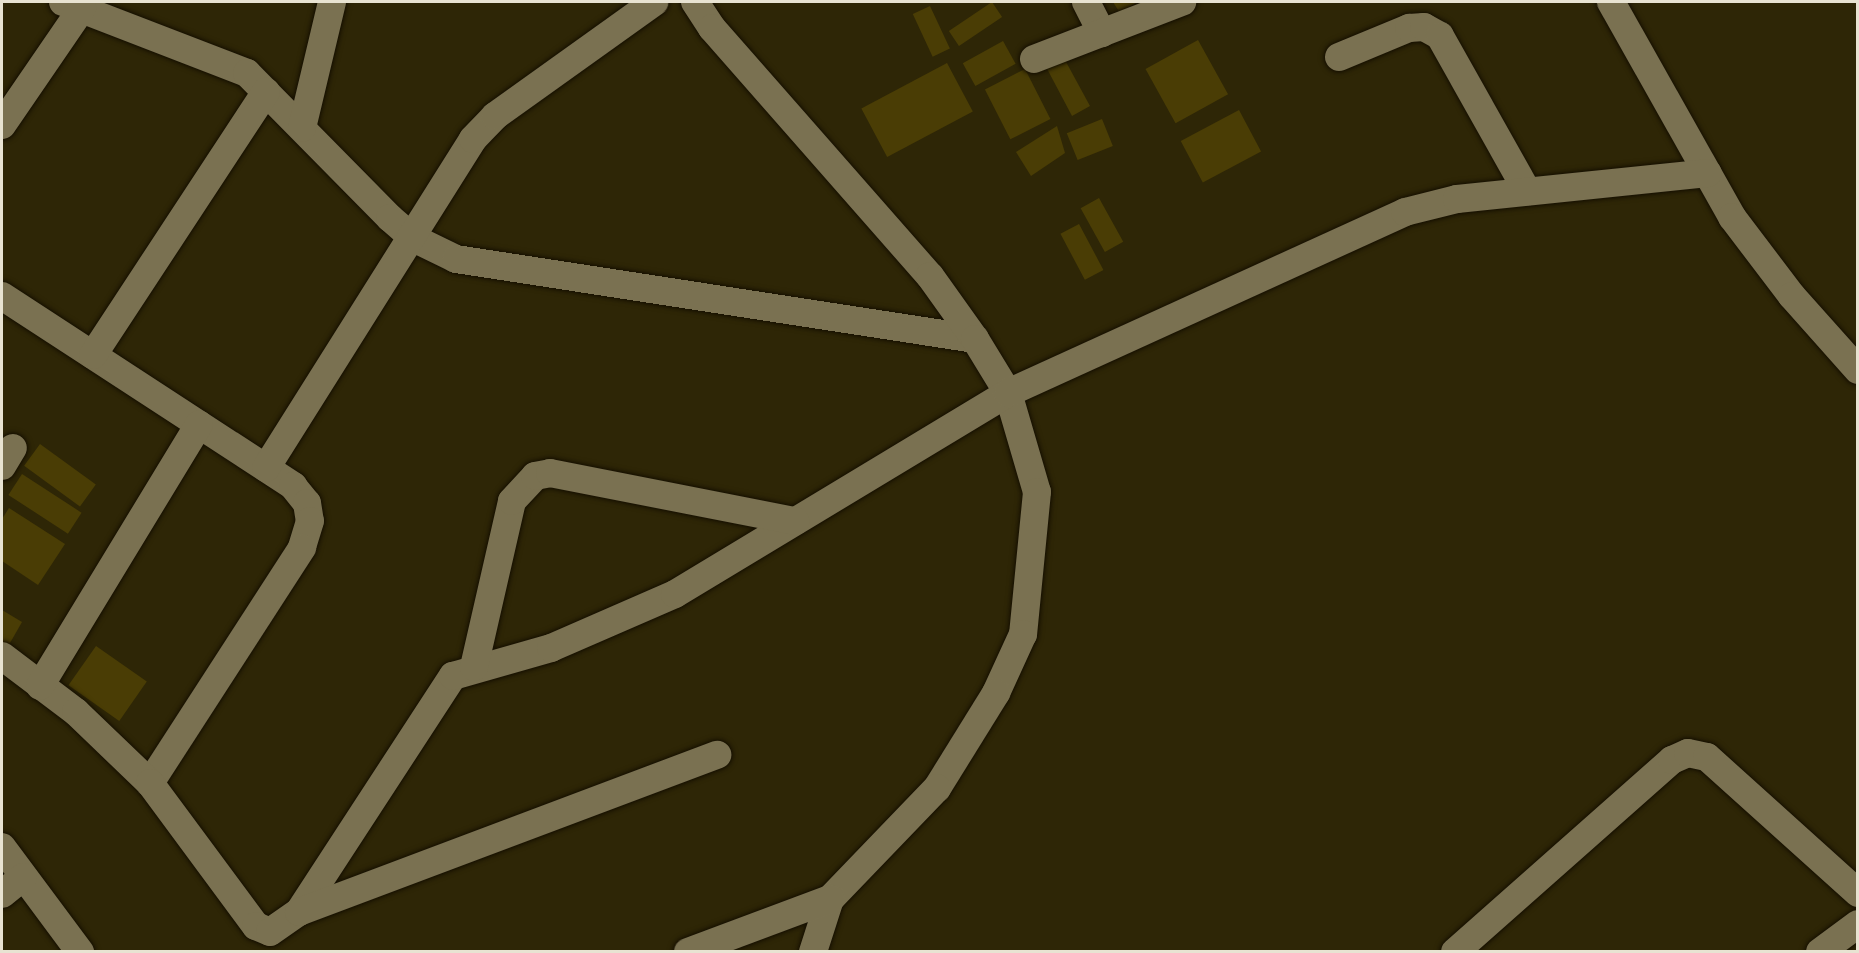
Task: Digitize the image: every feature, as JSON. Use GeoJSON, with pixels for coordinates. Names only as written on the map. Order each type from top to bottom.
{"type":"FeatureCollection","features":[{"type":"Feature","properties":{"kind":"street"},"geometry":{"type":"LineString","coordinates":[[302,128],[332,2]]}},
{"type":"Feature","properties":{"kind":"street"},"geometry":{"type":"LineString","coordinates":[[266,468],[473,140],[495,116],[654,2]]}},
{"type":"Feature","properties":{"kind":"street"},"geometry":{"type":"LineString","coordinates":[[696,2],[712,28],[930,276],[975,339],[1008,393],[1037,492],[1023,634],[996,693],[937,788],[830,899],[813,951]]}},
{"type":"Feature","properties":{"kind":"street"},"geometry":{"type":"LineString","coordinates":[[1086,2],[1102,33]]}},
{"type":"Feature","properties":{"kind":"street"},"geometry":{"type":"LineString","coordinates":[[1034,59],[1182,2]]}},
{"type":"Feature","properties":{"kind":"street"},"geometry":{"type":"LineString","coordinates":[[1611,2],[1732,216],[1792,296],[1857,370]]}},
{"type":"Feature","properties":{"kind":"street"},"geometry":{"type":"LineString","coordinates":[[2,125],[72,5],[219,58],[267,92],[413,238],[456,259],[975,339]]}},
{"type":"Feature","properties":{"kind":"street"},"geometry":{"type":"LineString","coordinates":[[1339,57],[1409,28],[1424,27],[1440,36],[1527,191]]}},
{"type":"Feature","properties":{"kind":"street"},"geometry":{"type":"LineString","coordinates":[[93,355],[267,92]]}},
{"type":"Feature","properties":{"kind":"street"},"geometry":{"type":"LineString","coordinates":[[298,912],[438,690],[453,676],[474,667],[551,648],[675,594],[1008,393],[1406,212],[1457,199],[1708,173]]}},
{"type":"Feature","properties":{"kind":"street"},"geometry":{"type":"LineString","coordinates":[[2,296],[266,468],[307,503],[310,521],[303,548],[150,783]]}},
{"type":"Feature","properties":{"kind":"street"},"geometry":{"type":"LineString","coordinates":[[40,686],[200,425]]}},
{"type":"Feature","properties":{"kind":"street"},"geometry":{"type":"LineString","coordinates":[[474,667],[512,501],[535,476],[550,473],[795,521]]}},
{"type":"Feature","properties":{"kind":"street"},"geometry":{"type":"LineString","coordinates":[[2,656],[40,686],[150,783],[256,926],[270,932],[298,912],[717,755]]}},
{"type":"Feature","properties":{"kind":"street"},"geometry":{"type":"LineString","coordinates":[[1455,951],[1672,760],[1688,753],[1707,757],[1857,893]]}},
{"type":"Feature","properties":{"kind":"street"},"geometry":{"type":"LineString","coordinates":[[2,847],[80,951]]}},
{"type":"Feature","properties":{"kind":"street"},"geometry":{"type":"LineString","coordinates":[[2,894],[24,877]]}},
{"type":"Feature","properties":{"kind":"street"},"geometry":{"type":"LineString","coordinates":[[688,951],[830,899]]}},
{"type":"Feature","properties":{"kind":"street"},"geometry":{"type":"LineString","coordinates":[[1820,951],[1857,924]]}},
{"type":"Feature","properties":{"kind":"building"},"geometry":{"type":"Polygon","coordinates":[[[992,2],[1002,17],[959,46],[949,31],[992,2]]]}},
{"type":"Feature","properties":{"kind":"building"},"geometry":{"type":"Polygon","coordinates":[[[1113,2],[1137,2],[1120,13],[1113,2]]]}},
{"type":"Feature","properties":{"kind":"building"},"geometry":{"type":"Polygon","coordinates":[[[930,6],[950,49],[933,57],[913,14],[930,6]]]}},
{"type":"Feature","properties":{"kind":"building"},"geometry":{"type":"Polygon","coordinates":[[[1198,40],[1228,94],[1176,123],[1146,69],[1198,40]]]}},
{"type":"Feature","properties":{"kind":"building"},"geometry":{"type":"Polygon","coordinates":[[[1003,41],[1016,64],[975,86],[963,63],[1003,41]]]}},
{"type":"Feature","properties":{"kind":"building"},"geometry":{"type":"Polygon","coordinates":[[[1065,60],[1090,106],[1072,116],[1044,63],[1065,60]]]}},
{"type":"Feature","properties":{"kind":"building"},"geometry":{"type":"Polygon","coordinates":[[[947,63],[973,112],[887,157],[861,109],[947,63]]]}},
{"type":"Feature","properties":{"kind":"building"},"geometry":{"type":"Polygon","coordinates":[[[1025,69],[1050,119],[1010,139],[985,89],[1025,69]]]}},
{"type":"Feature","properties":{"kind":"building"},"geometry":{"type":"Polygon","coordinates":[[[1239,110],[1261,151],[1203,182],[1181,141],[1239,110]]]}},
{"type":"Feature","properties":{"kind":"building"},"geometry":{"type":"Polygon","coordinates":[[[1102,119],[1113,146],[1078,160],[1067,133],[1102,119]]]}},
{"type":"Feature","properties":{"kind":"building"},"geometry":{"type":"Polygon","coordinates":[[[1057,126],[1065,153],[1031,176],[1016,152],[1057,126]]]}},
{"type":"Feature","properties":{"kind":"building"},"geometry":{"type":"Polygon","coordinates":[[[1099,198],[1123,242],[1105,252],[1081,208],[1099,198]]]}},
{"type":"Feature","properties":{"kind":"building"},"geometry":{"type":"Polygon","coordinates":[[[1079,224],[1103,270],[1085,280],[1060,234],[1079,224]]]}},
{"type":"Feature","properties":{"kind":"building"},"geometry":{"type":"Polygon","coordinates":[[[40,444],[96,485],[80,506],[24,466],[40,444]]]}},
{"type":"Feature","properties":{"kind":"building"},"geometry":{"type":"Polygon","coordinates":[[[22,474],[82,513],[68,534],[8,495],[22,474]]]}},
{"type":"Feature","properties":{"kind":"building"},"geometry":{"type":"Polygon","coordinates":[[[9,508],[65,544],[38,585],[2,561],[2,519],[9,508]]]}},
{"type":"Feature","properties":{"kind":"building"},"geometry":{"type":"Polygon","coordinates":[[[2,610],[22,622],[6,650],[2,647],[2,610]]]}},
{"type":"Feature","properties":{"kind":"building"},"geometry":{"type":"Polygon","coordinates":[[[96,646],[147,682],[119,721],[68,685],[96,646]]]}}]}
